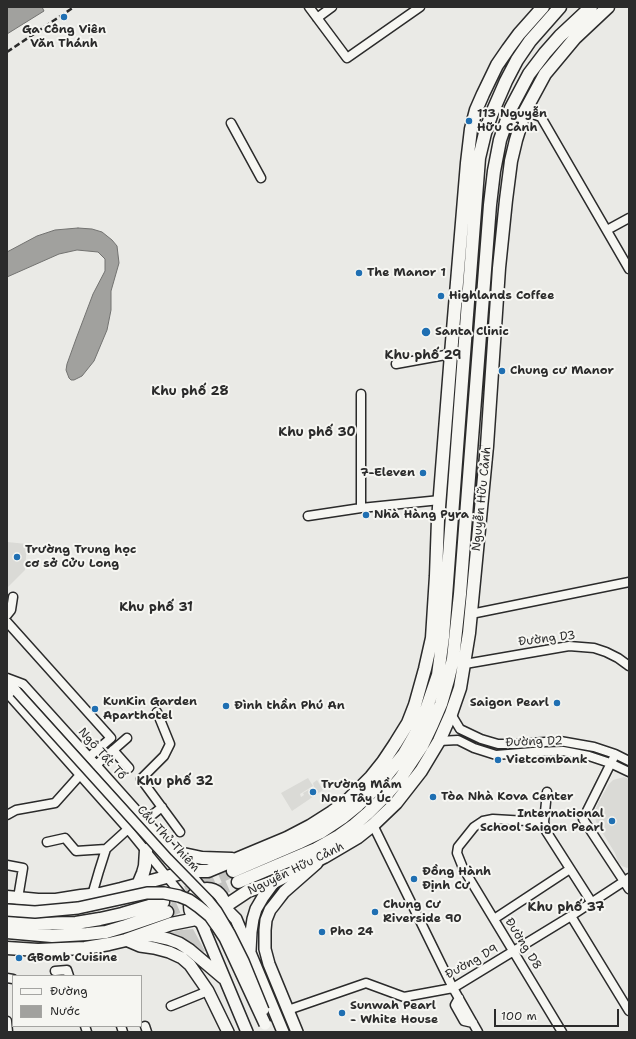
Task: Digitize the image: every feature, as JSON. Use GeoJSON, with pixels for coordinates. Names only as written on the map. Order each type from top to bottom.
{"type":"FeatureCollection","features":[{"type":"Feature","properties":{"kind":"main road"},"geometry":{"type":"LineString","coordinates":[[233,871],[321,832],[358,805],[383,781],[404,754],[416,733],[426,710],[438,675],[444,637],[439,614],[440,500],[467,155],[476,110],[482,94],[497,65],[508,49],[543,7]]}},
{"type":"Feature","properties":{"kind":"main road"},"geometry":{"type":"LineString","coordinates":[[13,898],[56,900],[114,891],[189,871],[208,871],[287,838],[310,826],[346,802],[379,767],[408,723],[420,690],[427,663],[439,614],[449,558],[479,166],[485,133],[506,81],[517,60],[530,42],[560,7]]}},
{"type":"Feature","properties":{"kind":"main road","name":"Nguyễn Hữu Cảnh"},"geometry":{"type":"LineString","coordinates":[[238,882],[316,849],[339,836],[368,813],[400,780],[422,746],[441,704],[453,659],[460,594],[487,241],[494,171],[500,140],[511,108],[528,74],[560,36],[590,7]]}},
{"type":"Feature","properties":{"kind":"main road","name":"Nguyễn Hữu Cảnh"},"geometry":{"type":"LineString","coordinates":[[224,907],[248,891],[274,882],[324,857],[358,837],[373,825],[396,803],[421,771],[439,741],[452,714],[460,688],[465,664],[471,614],[487,446],[499,268],[511,161],[525,111],[544,74],[575,38],[608,7]]}},
{"type":"Feature","properties":{"kind":"main road"},"geometry":{"type":"LineString","coordinates":[[451,354],[493,357]]}},
{"type":"Feature","properties":{"kind":"main road"},"geometry":{"type":"LineString","coordinates":[[457,617],[471,614]]}},
{"type":"Feature","properties":{"kind":"main road"},"geometry":{"type":"LineString","coordinates":[[138,884],[145,866],[146,850]]}},
{"type":"Feature","properties":{"kind":"main road"},"geometry":{"type":"LineString","coordinates":[[174,852],[202,858],[237,859]]}},
{"type":"Feature","properties":{"kind":"main road"},"geometry":{"type":"LineString","coordinates":[[297,1032],[269,964],[265,949],[266,920],[270,910],[284,892],[324,857]]}},
{"type":"Feature","properties":{"kind":"main road"},"geometry":{"type":"LineString","coordinates":[[208,871],[190,910],[192,915],[198,921],[247,1032]]}},
{"type":"Feature","properties":{"kind":"main road"},"geometry":{"type":"LineString","coordinates":[[250,955],[251,932],[256,909],[274,882]]}},
{"type":"Feature","properties":{"kind":"main road"},"geometry":{"type":"LineString","coordinates":[[197,893],[209,889],[214,891],[221,897],[224,907],[236,919],[283,1032]]}},
{"type":"Feature","properties":{"kind":"main road","name":"Cầu Thủ Thiêm"},"geometry":{"type":"LineString","coordinates":[[7,910],[35,912],[78,908],[147,893],[164,893],[189,900],[210,916],[225,938],[267,1028]]}},
{"type":"Feature","properties":{"kind":"main road"},"geometry":{"type":"LineString","coordinates":[[7,922],[22,924],[76,923],[165,907],[126,926],[106,932],[52,936],[7,932]]}},
{"type":"Feature","properties":{"kind":"main road"},"geometry":{"type":"LineString","coordinates":[[7,948],[38,950],[85,948],[131,938],[171,924],[198,921],[207,923],[212,922],[217,920],[223,912],[224,907]]}},
{"type":"Feature","properties":{"kind":"main road"},"geometry":{"type":"LineString","coordinates":[[131,938],[154,936],[179,943],[190,950],[225,980]]}},
{"type":"Feature","properties":{"kind":"main road"},"geometry":{"type":"LineString","coordinates":[[131,938],[140,946],[169,952],[182,958],[190,965],[208,991],[228,1032]]}},
{"type":"Feature","properties":{"kind":"street"},"geometry":{"type":"LineString","coordinates":[[309,7],[347,58],[420,7]]}},
{"type":"Feature","properties":{"kind":"street"},"geometry":{"type":"LineString","coordinates":[[317,18],[332,7]]}},
{"type":"Feature","properties":{"kind":"street"},"geometry":{"type":"LineString","coordinates":[[525,111],[542,117],[629,269]]}},
{"type":"Feature","properties":{"kind":"street"},"geometry":{"type":"LineString","coordinates":[[231,123],[261,178]]}},
{"type":"Feature","properties":{"kind":"street"},"geometry":{"type":"LineString","coordinates":[[607,230],[629,218]]}},
{"type":"Feature","properties":{"kind":"street"},"geometry":{"type":"LineString","coordinates":[[396,364],[451,354]]}},
{"type":"Feature","properties":{"kind":"street"},"geometry":{"type":"LineString","coordinates":[[361,394],[361,508]]}},
{"type":"Feature","properties":{"kind":"street"},"geometry":{"type":"LineString","coordinates":[[308,516],[361,508],[440,500]]}},
{"type":"Feature","properties":{"kind":"street"},"geometry":{"type":"LineString","coordinates":[[471,614],[629,582]]}},
{"type":"Feature","properties":{"kind":"street"},"geometry":{"type":"LineString","coordinates":[[7,615],[11,610],[13,597]]}},
{"type":"Feature","properties":{"kind":"street"},"geometry":{"type":"LineString","coordinates":[[7,622],[112,738],[90,757]]}},
{"type":"Feature","properties":{"kind":"street","name":"Đường D3"},"geometry":{"type":"LineString","coordinates":[[465,664],[568,646],[594,648],[618,658],[629,666]]}},
{"type":"Feature","properties":{"kind":"street","name":"Ngô Tất Tố"},"geometry":{"type":"LineString","coordinates":[[7,678],[22,684],[146,820],[189,871],[197,893]]}},
{"type":"Feature","properties":{"kind":"street","name":"Ngô Tất Tố"},"geometry":{"type":"LineString","coordinates":[[7,678],[17,692]]}},
{"type":"Feature","properties":{"kind":"street"},"geometry":{"type":"LineString","coordinates":[[7,684],[8,694],[128,829],[167,877],[197,893]]}},
{"type":"Feature","properties":{"kind":"street","name":"Cầu Thủ Thiêm"},"geometry":{"type":"LineString","coordinates":[[17,692],[217,911],[244,961],[265,1013],[267,1028]]}},
{"type":"Feature","properties":{"kind":"street"},"geometry":{"type":"LineString","coordinates":[[157,712],[170,744],[164,756],[141,779],[180,832]]}},
{"type":"Feature","properties":{"kind":"street","name":"Đường D2"},"geometry":{"type":"LineString","coordinates":[[452,714],[460,729],[481,739],[498,744],[560,741],[594,747],[615,754],[629,761]]}},
{"type":"Feature","properties":{"kind":"street"},"geometry":{"type":"LineString","coordinates":[[96,765],[127,738]]}},
{"type":"Feature","properties":{"kind":"street","name":"Đường D2"},"geometry":{"type":"LineString","coordinates":[[439,741],[458,740],[474,748],[496,755],[533,752],[563,752],[589,756],[610,763],[629,772]]}},
{"type":"Feature","properties":{"kind":"street"},"geometry":{"type":"LineString","coordinates":[[532,742],[533,752]]}},
{"type":"Feature","properties":{"kind":"street"},"geometry":{"type":"LineString","coordinates":[[113,750],[129,768]]}},
{"type":"Feature","properties":{"kind":"street"},"geometry":{"type":"LineString","coordinates":[[615,754],[584,819],[627,880],[629,889]]}},
{"type":"Feature","properties":{"kind":"street"},"geometry":{"type":"LineString","coordinates":[[7,815],[16,810],[55,803],[80,775]]}},
{"type":"Feature","properties":{"kind":"street"},"geometry":{"type":"LineString","coordinates":[[547,792],[544,822],[546,832],[592,903]]}},
{"type":"Feature","properties":{"kind":"street"},"geometry":{"type":"LineString","coordinates":[[146,820],[162,807]]}},
{"type":"Feature","properties":{"kind":"street","name":"Đường D8"},"geometry":{"type":"LineString","coordinates":[[544,822],[493,819],[483,821],[474,827],[458,847],[457,853],[463,868],[562,1032]]}},
{"type":"Feature","properties":{"kind":"street"},"geometry":{"type":"LineString","coordinates":[[373,825],[453,988],[478,1032]]}},
{"type":"Feature","properties":{"kind":"street"},"geometry":{"type":"LineString","coordinates":[[92,895],[106,849],[128,829]]}},
{"type":"Feature","properties":{"kind":"street"},"geometry":{"type":"LineString","coordinates":[[47,842],[65,838],[76,852],[106,849]]}},
{"type":"Feature","properties":{"kind":"street"},"geometry":{"type":"LineString","coordinates":[[7,865],[23,868],[13,898]]}},
{"type":"Feature","properties":{"kind":"street"},"geometry":{"type":"LineString","coordinates":[[494,919],[570,869]]}},
{"type":"Feature","properties":{"kind":"street","name":"Đường D9"},"geometry":{"type":"LineString","coordinates":[[288,1010],[366,983],[404,997],[453,988],[514,952],[627,880]]}},
{"type":"Feature","properties":{"kind":"street"},"geometry":{"type":"LineString","coordinates":[[571,916],[629,1011]]}},
{"type":"Feature","properties":{"kind":"street"},"geometry":{"type":"LineString","coordinates":[[55,971],[67,970],[69,975]]}},
{"type":"Feature","properties":{"kind":"street"},"geometry":{"type":"LineString","coordinates":[[171,1006],[208,991]]}},
{"type":"Feature","properties":{"kind":"street"},"geometry":{"type":"LineString","coordinates":[[7,1021],[8,1032]]}},
{"type":"Feature","properties":{"kind":"shaded area","name":"Trường Trung học cơ sở Cửu Long"},"geometry":{"type":"Polygon","coordinates":[[[7,542],[27,544],[25,570],[7,588],[7,542]]]}},
{"type":"Feature","properties":{"kind":"shaded area","name":"International School Saigon Pearl"},"geometry":{"type":"Polygon","coordinates":[[[624,777],[629,779],[629,867],[627,868],[618,862],[615,853],[597,824],[595,818],[595,811],[598,803],[609,784],[613,780],[624,777]]]}},
{"type":"Feature","properties":{"kind":"shaded area"},"geometry":{"type":"Polygon","coordinates":[[[308,778],[313,786],[300,794],[301,797],[304,795],[303,793],[314,787],[313,783],[317,780],[323,790],[292,811],[281,793],[308,778]]]}},
{"type":"Feature","properties":{"kind":"shaded area"},"geometry":{"type":"Polygon","coordinates":[[[193,929],[205,951],[203,952],[188,941],[168,933],[181,930],[193,929]]]}},
{"type":"Feature","properties":{"kind":"water"},"geometry":{"type":"Polygon","coordinates":[[[7,7],[42,7],[44,11],[7,34],[7,7]]]}},
{"type":"Feature","properties":{"kind":"water"},"geometry":{"type":"Polygon","coordinates":[[[78,228],[92,229],[102,232],[112,240],[117,246],[119,263],[111,291],[111,310],[107,330],[94,361],[82,376],[71,380],[66,370],[67,364],[93,294],[105,271],[105,259],[98,252],[77,250],[59,254],[7,277],[7,252],[37,236],[55,230],[78,228]]]}},
{"type":"Feature","properties":{"kind":"tunnel"},"geometry":{"type":"LineString","coordinates":[[170,899],[233,871]]}},
{"type":"Feature","properties":{"kind":"tunnel"},"geometry":{"type":"LineString","coordinates":[[167,912],[238,882]]}},
{"type":"Feature","properties":{"kind":"railway"},"geometry":{"type":"LineString","coordinates":[[7,52],[74,7]]}},
{"type":"Feature","properties":{"kind":"place","name":"Ga Công Viên Văn Thánh"},"geometry":{"type":"Point","coordinates":[64,17]}},
{"type":"Feature","properties":{"kind":"place","name":"113 Nguyễn Hữu Cảnh"},"geometry":{"type":"Point","coordinates":[469,121]}},
{"type":"Feature","properties":{"kind":"place","name":"The Manor 1"},"geometry":{"type":"Point","coordinates":[359,273]}},
{"type":"Feature","properties":{"kind":"place","name":"Highlands Coffee"},"geometry":{"type":"Point","coordinates":[441,296]}},
{"type":"Feature","properties":{"kind":"place","name":"Santa Clinic"},"geometry":{"type":"Point","coordinates":[426,332]}},
{"type":"Feature","properties":{"kind":"place","name":"Chung cư Manor"},"geometry":{"type":"Point","coordinates":[502,371]}},
{"type":"Feature","properties":{"kind":"place","name":"7-Eleven"},"geometry":{"type":"Point","coordinates":[423,473]}},
{"type":"Feature","properties":{"kind":"place","name":"Nhà Hàng Pyra"},"geometry":{"type":"Point","coordinates":[366,515]}},
{"type":"Feature","properties":{"kind":"place","name":"Trường Trung học cơ sở Cửu Long"},"geometry":{"type":"Point","coordinates":[17,557]}},
{"type":"Feature","properties":{"kind":"place","name":"Saigon Pearl"},"geometry":{"type":"Point","coordinates":[557,703]}},
{"type":"Feature","properties":{"kind":"place","name":"Đình thần Phú An"},"geometry":{"type":"Point","coordinates":[226,706]}},
{"type":"Feature","properties":{"kind":"place","name":"KunKin Garden Aparthotel"},"geometry":{"type":"Point","coordinates":[95,709]}},
{"type":"Feature","properties":{"kind":"place","name":"Vietcombank"},"geometry":{"type":"Point","coordinates":[498,760]}},
{"type":"Feature","properties":{"kind":"place","name":"Trường Mầm Non Tây Úc"},"geometry":{"type":"Point","coordinates":[313,792]}},
{"type":"Feature","properties":{"kind":"place","name":"Tòa Nhà Kova Center"},"geometry":{"type":"Point","coordinates":[433,797]}},
{"type":"Feature","properties":{"kind":"place","name":"International School Saigon Pearl"},"geometry":{"type":"Point","coordinates":[612,821]}},
{"type":"Feature","properties":{"kind":"place","name":"Đồng Hành Định Cư"},"geometry":{"type":"Point","coordinates":[414,879]}},
{"type":"Feature","properties":{"kind":"place","name":"Chung Cư Riverside 90"},"geometry":{"type":"Point","coordinates":[375,912]}},
{"type":"Feature","properties":{"kind":"place","name":"Pho 24"},"geometry":{"type":"Point","coordinates":[322,932]}},
{"type":"Feature","properties":{"kind":"place","name":"GBomb Cuisine"},"geometry":{"type":"Point","coordinates":[19,958]}},
{"type":"Feature","properties":{"kind":"place","name":"Sunwah Pearl - White House"},"geometry":{"type":"Point","coordinates":[342,1013]}},
{"type":"Feature","properties":{"kind":"district","name":"Khu phố 29"},"geometry":{"type":"Point","coordinates":[423,356]}},
{"type":"Feature","properties":{"kind":"district","name":"Khu phố 28"},"geometry":{"type":"Point","coordinates":[190,392]}},
{"type":"Feature","properties":{"kind":"district","name":"Khu phố 30"},"geometry":{"type":"Point","coordinates":[317,433]}},
{"type":"Feature","properties":{"kind":"district","name":"Khu phố 31"},"geometry":{"type":"Point","coordinates":[156,608]}},
{"type":"Feature","properties":{"kind":"district","name":"Khu phố 32"},"geometry":{"type":"Point","coordinates":[175,782]}},
{"type":"Feature","properties":{"kind":"district","name":"Khu phố 37"},"geometry":{"type":"Point","coordinates":[566,908]}}]}
